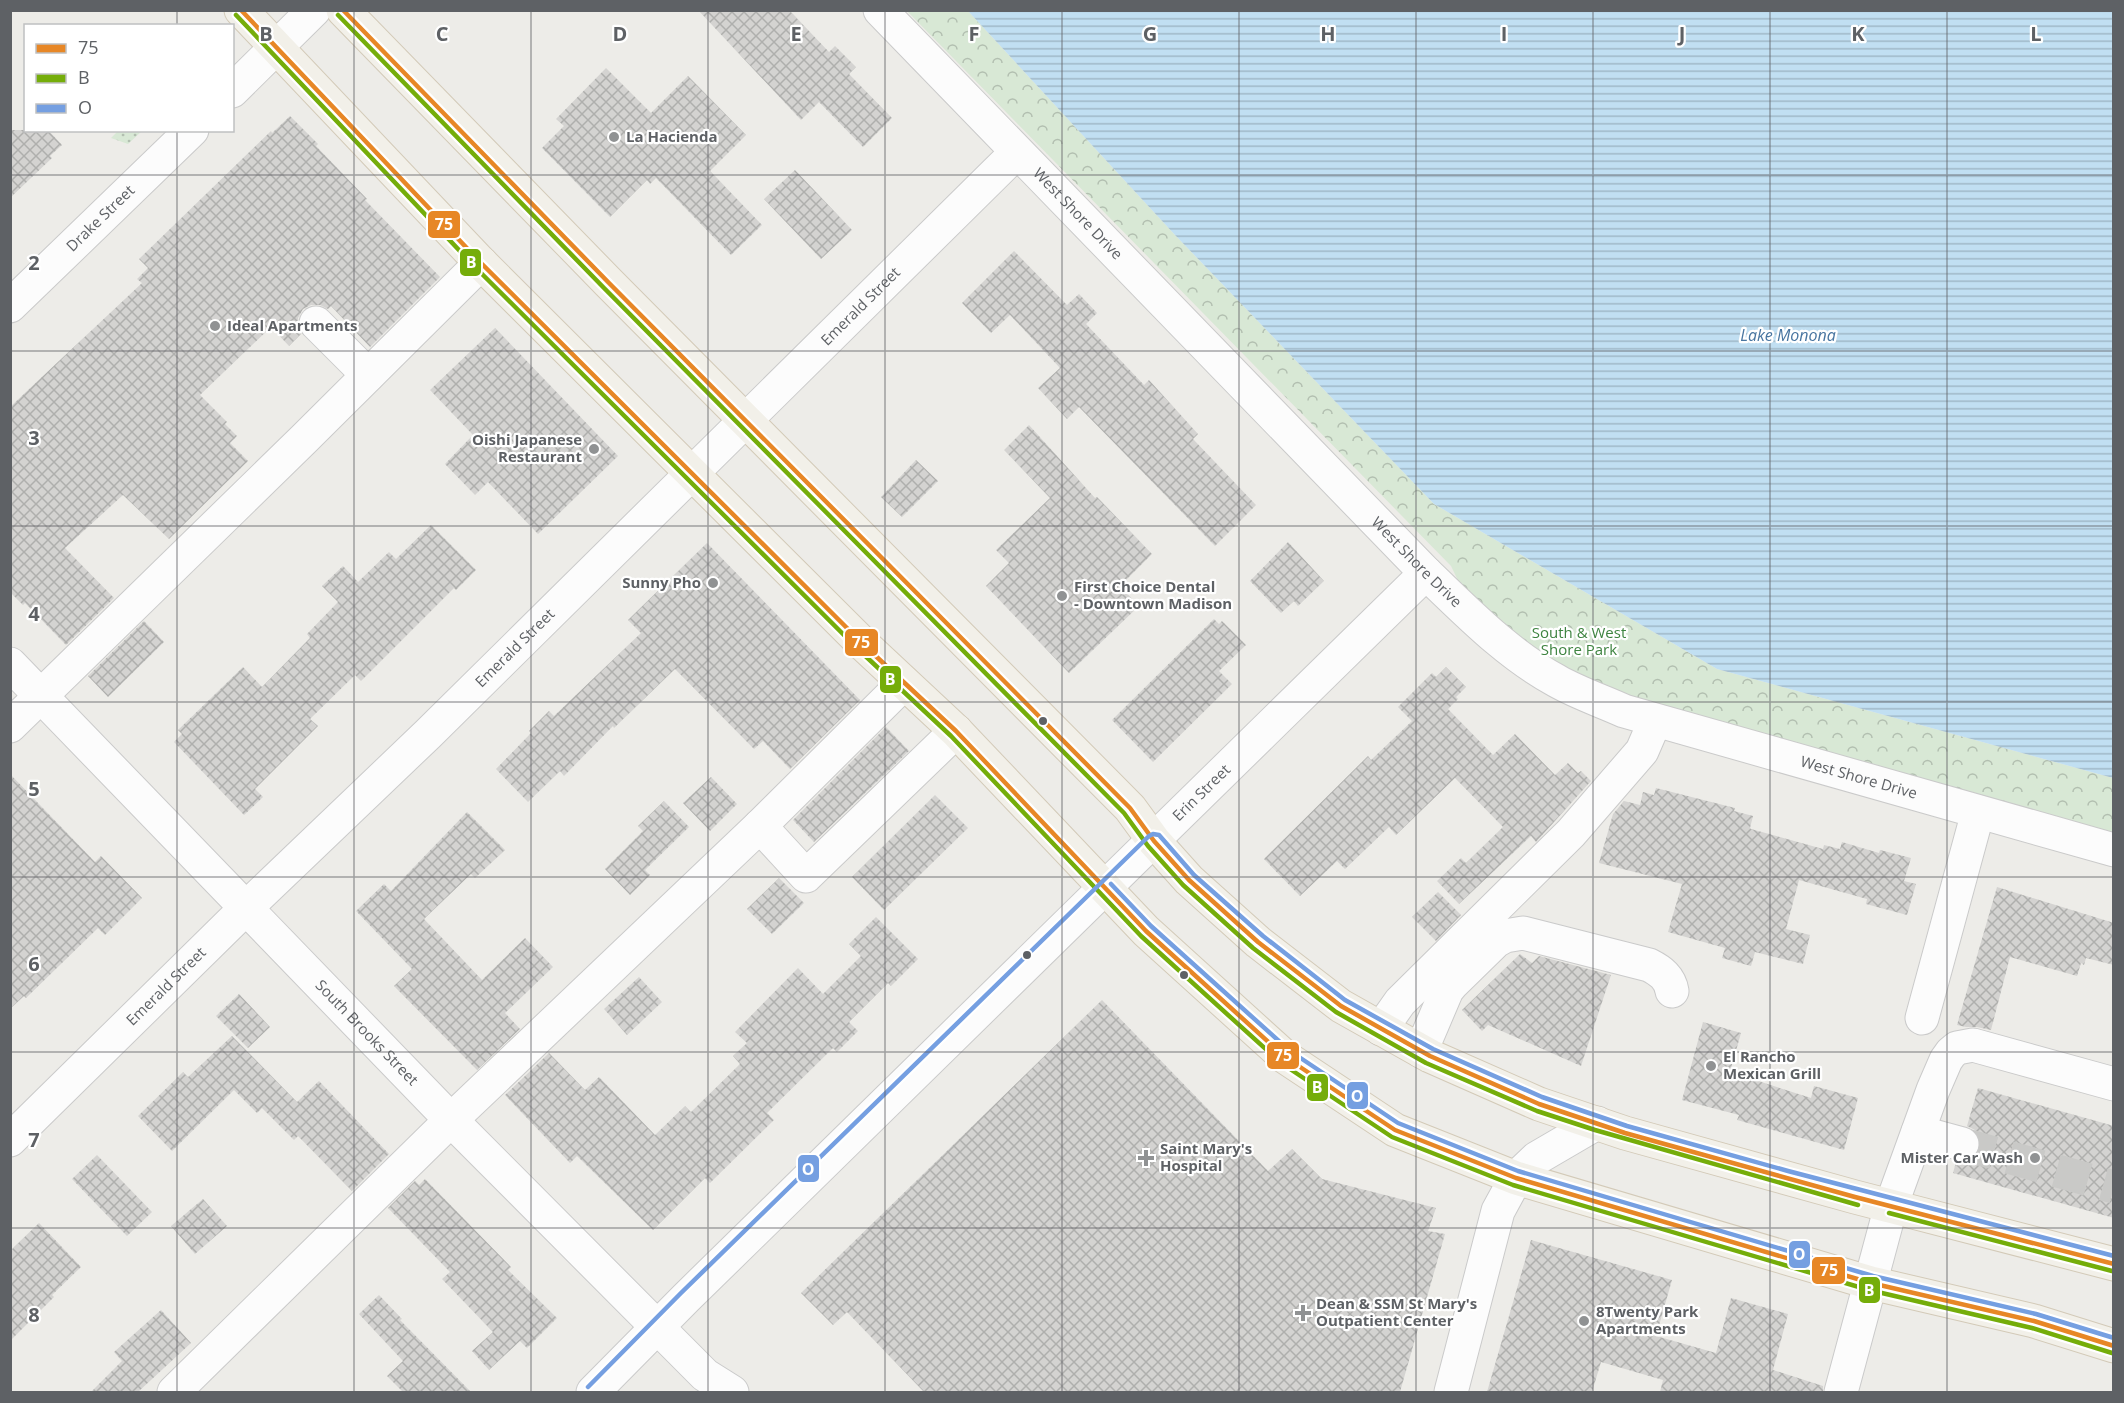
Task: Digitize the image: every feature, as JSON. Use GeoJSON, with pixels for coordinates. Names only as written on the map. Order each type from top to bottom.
{"type":"FeatureCollection","features":[{"type":"Feature","properties":{"kind":"main road"},"geometry":{"type":"LineString","coordinates":[[242,10],[481,263],[865,646],[956,731],[1146,931],[1285,1057],[1395,1130],[1516,1178],[1871,1283],[2034,1321],[2114,1346]]}},
{"type":"Feature","properties":{"kind":"main road"},"geometry":{"type":"LineString","coordinates":[[343,10],[1130,808],[1154,841],[1189,880],[1258,942],[1341,1006],[1421,1051],[1539,1104],[1597,1124],[1786,1178],[2114,1263]]}},
{"type":"Feature","properties":{"kind":"street"},"geometry":{"type":"LineString","coordinates":[[234,89],[314,10]]}},
{"type":"Feature","properties":{"kind":"street","name":"West Shore Drive"},"geometry":{"type":"LineString","coordinates":[[880,10],[1426,573],[1514,654],[1557,682],[1624,711],[2114,850]]}},
{"type":"Feature","properties":{"kind":"street","name":"Drake Street"},"geometry":{"type":"LineString","coordinates":[[10,306],[190,132]]}},
{"type":"Feature","properties":{"kind":"street","name":"Emerald Street"},"geometry":{"type":"LineString","coordinates":[[10,1140],[247,907],[428,734],[1017,152]]}},
{"type":"Feature","properties":{"kind":"street"},"geometry":{"type":"LineString","coordinates":[[10,726],[481,263]]}},
{"type":"Feature","properties":{"kind":"street"},"geometry":{"type":"LineString","coordinates":[[316,322],[368,375]]}},
{"type":"Feature","properties":{"kind":"street","name":"Erin Street"},"geometry":{"type":"LineString","coordinates":[[593,1392],[1426,573]]}},
{"type":"Feature","properties":{"kind":"street","name":"South Brooks Street"},"geometry":{"type":"LineString","coordinates":[[10,664],[451,1120],[657,1328],[705,1375],[732,1392]]}},
{"type":"Feature","properties":{"kind":"street"},"geometry":{"type":"LineString","coordinates":[[174,1392],[451,1120],[760,826],[904,683]]}},
{"type":"Feature","properties":{"kind":"street"},"geometry":{"type":"LineString","coordinates":[[1382,1029],[1400,1002],[1571,833],[1642,752],[1655,721]]}},
{"type":"Feature","properties":{"kind":"street"},"geometry":{"type":"LineString","coordinates":[[760,826],[806,876],[956,731]]}},
{"type":"Feature","properties":{"kind":"street"},"geometry":{"type":"LineString","coordinates":[[1922,1018],[1978,812]]}},
{"type":"Feature","properties":{"kind":"street"},"geometry":{"type":"LineString","coordinates":[[1421,1051],[1447,990],[1486,950],[1505,936],[1523,933],[1649,965],[1667,977],[1672,991]]}},
{"type":"Feature","properties":{"kind":"street"},"geometry":{"type":"LineString","coordinates":[[1841,1392],[1891,1206],[1933,1090],[1951,1053],[1957,1048],[1973,1045],[2114,1084]]}},
{"type":"Feature","properties":{"kind":"street"},"geometry":{"type":"LineString","coordinates":[[1451,1392],[1498,1212],[1516,1178],[1537,1158],[1597,1124]]}},
{"type":"Feature","properties":{"kind":"street"},"geometry":{"type":"LineString","coordinates":[[1918,1132],[1962,1144]]}},
{"type":"Feature","properties":{"kind":"green space","name":"South & West Shore Park"},"geometry":{"type":"Polygon","coordinates":[[[907,11],[968,11],[1175,235],[1434,504],[1717,669],[2113,778],[2113,850],[1655,721],[1479,624],[1451,566],[907,11]]]}},
{"type":"Feature","properties":{"kind":"green space"},"geometry":{"type":"Polygon","coordinates":[[[117,132],[141,132],[128,144],[111,138],[117,132]]]}},
{"type":"Feature","properties":{"kind":"water","name":"Lake Monona"},"geometry":{"type":"Polygon","coordinates":[[[968,11],[2113,11],[2113,778],[1717,669],[1434,504],[1175,235],[968,11]]]}},
{"type":"Feature","properties":{"kind":"building"},"geometry":{"type":"Polygon","coordinates":[[[698,10],[789,10],[829,52],[835,46],[856,67],[849,74],[892,118],[863,147],[819,102],[801,120],[698,10]]]}},
{"type":"Feature","properties":{"kind":"building"},"geometry":{"type":"Polygon","coordinates":[[[606,68],[651,113],[688,76],[746,135],[710,171],[762,225],[731,255],[656,178],[650,184],[647,180],[610,217],[542,148],[564,126],[556,119],[606,68]]]}},
{"type":"Feature","properties":{"kind":"building","name":"Ideal Apartments"},"geometry":{"type":"Polygon","coordinates":[[[290,116],[318,144],[316,146],[367,199],[365,200],[440,277],[370,347],[331,306],[328,309],[320,305],[311,305],[303,309],[298,318],[301,334],[289,346],[271,327],[200,395],[227,422],[225,424],[237,436],[230,443],[248,461],[169,539],[123,495],[65,548],[114,598],[66,645],[25,603],[23,605],[10,592],[10,407],[142,283],[137,279],[148,268],[139,259],[271,131],[272,133],[290,116]]]}},
{"type":"Feature","properties":{"kind":"building"},"geometry":{"type":"Polygon","coordinates":[[[10,130],[50,132],[62,145],[50,156],[52,158],[10,198],[10,130]]]}},
{"type":"Feature","properties":{"kind":"building"},"geometry":{"type":"Polygon","coordinates":[[[795,170],[852,230],[821,259],[764,199],[795,170]]]}},
{"type":"Feature","properties":{"kind":"building"},"geometry":{"type":"Polygon","coordinates":[[[1014,251],[1067,305],[1079,294],[1097,313],[1086,324],[1144,385],[1149,380],[1198,434],[1193,439],[1256,505],[1215,546],[1079,407],[1067,419],[1038,388],[1060,368],[1010,315],[991,333],[962,303],[1014,251]]]}},
{"type":"Feature","properties":{"kind":"building"},"geometry":{"type":"Polygon","coordinates":[[[495,328],[618,456],[538,534],[488,482],[475,495],[445,464],[473,435],[430,390],[495,328]]]}},
{"type":"Feature","properties":{"kind":"building","name":"First Choice Dental - Downtown Madison"},"geometry":{"type":"Polygon","coordinates":[[[1029,425],[1095,498],[1097,497],[1152,554],[1120,586],[1139,606],[1069,673],[986,586],[1009,563],[996,550],[1050,498],[1004,450],[1029,425]]]}},
{"type":"Feature","properties":{"kind":"building"},"geometry":{"type":"Polygon","coordinates":[[[916,460],[938,481],[902,517],[881,497],[916,460]]]}},
{"type":"Feature","properties":{"kind":"building"},"geometry":{"type":"Polygon","coordinates":[[[431,525],[476,570],[456,590],[454,588],[361,681],[355,675],[310,719],[318,726],[255,789],[263,797],[244,815],[174,742],[182,734],[178,730],[243,667],[262,687],[310,638],[307,634],[338,602],[322,586],[343,566],[358,582],[389,552],[396,559],[431,525]]]}},
{"type":"Feature","properties":{"kind":"building"},"geometry":{"type":"Polygon","coordinates":[[[1288,542],[1324,581],[1298,606],[1294,601],[1281,613],[1250,581],[1288,542]]]}},
{"type":"Feature","properties":{"kind":"building"},"geometry":{"type":"Polygon","coordinates":[[[707,543],[860,700],[790,769],[763,741],[754,749],[675,669],[614,728],[613,726],[564,776],[560,771],[528,802],[496,769],[549,711],[554,716],[641,633],[628,620],[707,543]]]}},
{"type":"Feature","properties":{"kind":"building"},"geometry":{"type":"Polygon","coordinates":[[[1214,619],[1219,624],[1222,621],[1246,645],[1219,671],[1232,684],[1153,762],[1112,720],[1214,619]]]}},
{"type":"Feature","properties":{"kind":"building"},"geometry":{"type":"Polygon","coordinates":[[[144,621],[164,642],[108,697],[88,676],[144,621]]]}},
{"type":"Feature","properties":{"kind":"building"},"geometry":{"type":"Polygon","coordinates":[[[1446,667],[1466,687],[1448,709],[1493,755],[1515,734],[1555,775],[1568,763],[1591,781],[1536,842],[1531,836],[1459,904],[1437,881],[1461,858],[1466,863],[1503,827],[1455,778],[1396,835],[1389,827],[1345,869],[1337,861],[1300,896],[1264,859],[1368,756],[1371,760],[1412,721],[1398,707],[1432,673],[1436,677],[1446,667]]]}},
{"type":"Feature","properties":{"kind":"building"},"geometry":{"type":"Polygon","coordinates":[[[886,727],[909,751],[814,842],[793,820],[886,727]]]}},
{"type":"Feature","properties":{"kind":"building"},"geometry":{"type":"Polygon","coordinates":[[[10,774],[95,862],[101,856],[142,898],[105,935],[98,928],[26,998],[24,996],[10,1009],[10,774]]]}},
{"type":"Feature","properties":{"kind":"building"},"geometry":{"type":"Polygon","coordinates":[[[711,777],[737,804],[710,831],[683,803],[711,777]]]}},
{"type":"Feature","properties":{"kind":"building"},"geometry":{"type":"Polygon","coordinates":[[[1656,788],[1735,808],[1734,811],[1753,816],[1751,829],[1823,849],[1824,845],[1840,849],[1842,842],[1879,853],[1880,850],[1911,858],[1904,881],[1916,884],[1907,915],[1866,904],[1867,899],[1799,880],[1786,929],[1810,935],[1803,964],[1755,952],[1751,966],[1722,958],[1725,948],[1668,932],[1682,884],[1599,863],[1613,814],[1624,801],[1640,805],[1643,792],[1654,795],[1656,788]]]}},
{"type":"Feature","properties":{"kind":"building"},"geometry":{"type":"Polygon","coordinates":[[[935,795],[968,828],[884,910],[852,877],[935,795]]]}},
{"type":"Feature","properties":{"kind":"building"},"geometry":{"type":"Polygon","coordinates":[[[664,801],[689,827],[645,870],[650,875],[630,895],[605,869],[643,831],[638,826],[664,801]]]}},
{"type":"Feature","properties":{"kind":"building"},"geometry":{"type":"Polygon","coordinates":[[[467,812],[505,850],[475,878],[471,874],[424,919],[482,980],[525,938],[553,967],[505,1013],[520,1029],[477,1070],[394,986],[412,969],[356,911],[384,884],[391,891],[467,812]]]}},
{"type":"Feature","properties":{"kind":"building"},"geometry":{"type":"Polygon","coordinates":[[[779,878],[804,903],[772,934],[747,909],[779,878]]]}},
{"type":"Feature","properties":{"kind":"building"},"geometry":{"type":"Polygon","coordinates":[[[1997,887],[2114,923],[2114,965],[2086,958],[2084,965],[2081,963],[2077,976],[2010,957],[1991,1030],[1957,1025],[1997,887]]]}},
{"type":"Feature","properties":{"kind":"building"},"geometry":{"type":"Polygon","coordinates":[[[1438,892],[1461,915],[1436,941],[1412,917],[1438,892]]]}},
{"type":"Feature","properties":{"kind":"building"},"geometry":{"type":"Polygon","coordinates":[[[876,917],[918,959],[891,986],[888,983],[849,1022],[858,1031],[837,1052],[833,1048],[767,1113],[774,1120],[710,1183],[705,1178],[653,1230],[577,1156],[570,1163],[505,1095],[549,1053],[585,1090],[599,1077],[655,1135],[685,1106],[691,1112],[740,1064],[733,1056],[747,1043],[735,1032],[798,968],[823,994],[861,956],[849,944],[876,917]]]}},
{"type":"Feature","properties":{"kind":"building"},"geometry":{"type":"Polygon","coordinates":[[[1520,954],[1532,963],[1539,956],[1611,975],[1581,1066],[1488,1025],[1482,1031],[1462,1010],[1520,954]]]}},
{"type":"Feature","properties":{"kind":"building"},"geometry":{"type":"Polygon","coordinates":[[[639,977],[662,1002],[627,1035],[604,1009],[639,977]]]}},
{"type":"Feature","properties":{"kind":"building"},"geometry":{"type":"Polygon","coordinates":[[[239,994],[270,1027],[248,1048],[216,1016],[239,994]]]}},
{"type":"Feature","properties":{"kind":"building","name":"Saint Mary's Hospital"},"geometry":{"type":"Polygon","coordinates":[[[1102,1000],[1268,1171],[1292,1149],[1322,1179],[1436,1208],[1428,1231],[1445,1234],[1400,1392],[924,1392],[847,1312],[833,1325],[801,1293],[1102,1000]]]}},
{"type":"Feature","properties":{"kind":"building"},"geometry":{"type":"Polygon","coordinates":[[[1703,1022],[1741,1033],[1730,1072],[1811,1098],[1814,1086],[1858,1098],[1844,1150],[1737,1120],[1739,1115],[1682,1100],[1703,1022]]]}},
{"type":"Feature","properties":{"kind":"building"},"geometry":{"type":"Polygon","coordinates":[[[232,1036],[297,1102],[319,1081],[389,1154],[352,1191],[298,1136],[294,1140],[262,1108],[257,1113],[234,1090],[172,1151],[138,1116],[183,1072],[188,1077],[232,1036]]]}},
{"type":"Feature","properties":{"kind":"building","name":"Mister Car Wash"},"geometry":{"type":"Polygon","coordinates":[[[1978,1088],[2114,1126],[2114,1218],[1953,1173],[1956,1162],[1967,1162],[1976,1157],[1980,1149],[1980,1139],[1975,1130],[1967,1126],[1978,1088]]]}},
{"type":"Feature","properties":{"kind":"building"},"geometry":{"type":"Polygon","coordinates":[[[97,1155],[152,1212],[127,1236],[72,1179],[97,1155]]]}},
{"type":"Feature","properties":{"kind":"building"},"geometry":{"type":"Polygon","coordinates":[[[425,1179],[511,1267],[508,1270],[557,1318],[527,1348],[520,1341],[489,1370],[472,1351],[493,1332],[442,1279],[450,1272],[388,1208],[415,1181],[419,1185],[425,1179]]]}},
{"type":"Feature","properties":{"kind":"building"},"geometry":{"type":"Polygon","coordinates":[[[203,1199],[227,1226],[195,1254],[171,1226],[203,1199]]]}},
{"type":"Feature","properties":{"kind":"building"},"geometry":{"type":"Polygon","coordinates":[[[39,1223],[81,1267],[10,1341],[10,1251],[39,1223]]]}},
{"type":"Feature","properties":{"kind":"building","name":"8Twenty Park Apartments"},"geometry":{"type":"Polygon","coordinates":[[[1531,1240],[1672,1280],[1656,1336],[1716,1353],[1731,1298],[1788,1314],[1773,1370],[1823,1386],[1823,1392],[1660,1392],[1663,1380],[1601,1362],[1592,1392],[1487,1392],[1531,1240]]]}},
{"type":"Feature","properties":{"kind":"building"},"geometry":{"type":"Polygon","coordinates":[[[379,1295],[402,1319],[400,1320],[471,1392],[403,1392],[387,1376],[403,1361],[359,1314],[379,1295]]]}},
{"type":"Feature","properties":{"kind":"building"},"geometry":{"type":"Polygon","coordinates":[[[161,1310],[191,1343],[138,1392],[91,1392],[122,1361],[114,1352],[161,1310]]]}},
{"type":"Feature","properties":{"kind":"tunnel"},"geometry":{"type":"LineString","coordinates":[[1962,1144],[2114,1187]]}},
{"type":"Feature","properties":{"kind":"transit line","name":"75"},"geometry":{"type":"LineString","coordinates":[[241,10],[481,263],[865,646],[956,731],[1146,931],[1285,1057],[1395,1130],[1516,1178],[1871,1283],[2034,1321],[2114,1346]]}},
{"type":"Feature","properties":{"kind":"transit line","name":"75"},"geometry":{"type":"LineString","coordinates":[[343,10],[609,283],[1130,808],[1154,841],[1189,880],[1258,942],[1341,1006],[1430,1056],[1539,1104],[1625,1133],[1855,1197],[2114,1264]]}},
{"type":"Feature","properties":{"kind":"transit line","name":"B"},"geometry":{"type":"LineString","coordinates":[[236,15],[476,268],[860,651],[951,736],[1141,936],[1281,1063],[1392,1137],[1513,1185],[1869,1290],[2032,1328],[2112,1353]]}},
{"type":"Feature","properties":{"kind":"transit line","name":"B"},"geometry":{"type":"LineString","coordinates":[[338,15],[604,288],[1124,813],[1148,846],[1183,885],[1253,948],[1336,1012],[1426,1063],[1537,1111],[1595,1130],[1858,1205]]}},
{"type":"Feature","properties":{"kind":"transit line","name":"O"},"geometry":{"type":"LineString","coordinates":[[588,1387],[681,1293],[1153,834],[1159,835],[1194,875],[1263,936],[1345,1000],[1433,1049],[1542,1097],[1627,1126],[1788,1171],[2114,1256]]}},
{"type":"Feature","properties":{"kind":"transit line","name":"O"},"geometry":{"type":"LineString","coordinates":[[1111,884],[1151,926],[1290,1051],[1398,1123],[1518,1171],[1873,1276],[2036,1314],[2114,1338]]}},
{"type":"Feature","properties":{"kind":"transit line","name":"B"},"geometry":{"type":"LineString","coordinates":[[1889,1213],[2112,1271]]}},
{"type":"Feature","properties":{"kind":"place","name":"La Hacienda"},"geometry":{"type":"Point","coordinates":[614,137]}},
{"type":"Feature","properties":{"kind":"place","name":"Ideal Apartments"},"geometry":{"type":"Point","coordinates":[215,326]}},
{"type":"Feature","properties":{"kind":"place","name":"Oishi Japanese Restaurant"},"geometry":{"type":"Point","coordinates":[594,449]}},
{"type":"Feature","properties":{"kind":"place","name":"Sunny Pho"},"geometry":{"type":"Point","coordinates":[713,583]}},
{"type":"Feature","properties":{"kind":"place","name":"First Choice Dental - Downtown Madison"},"geometry":{"type":"Point","coordinates":[1062,596]}},
{"type":"Feature","properties":{"kind":"place","name":"El Rancho Mexican Grill"},"geometry":{"type":"Point","coordinates":[1711,1066]}},
{"type":"Feature","properties":{"kind":"place","name":"Saint Mary's Hospital"},"geometry":{"type":"Point","coordinates":[1146,1158]}},
{"type":"Feature","properties":{"kind":"place","name":"Mister Car Wash"},"geometry":{"type":"Point","coordinates":[2035,1158]}},
{"type":"Feature","properties":{"kind":"place","name":"Dean & SSM St Mary's Outpatient Center"},"geometry":{"type":"Point","coordinates":[1303,1313]}},
{"type":"Feature","properties":{"kind":"place","name":"8Twenty Park Apartments"},"geometry":{"type":"Point","coordinates":[1584,1321]}}]}
